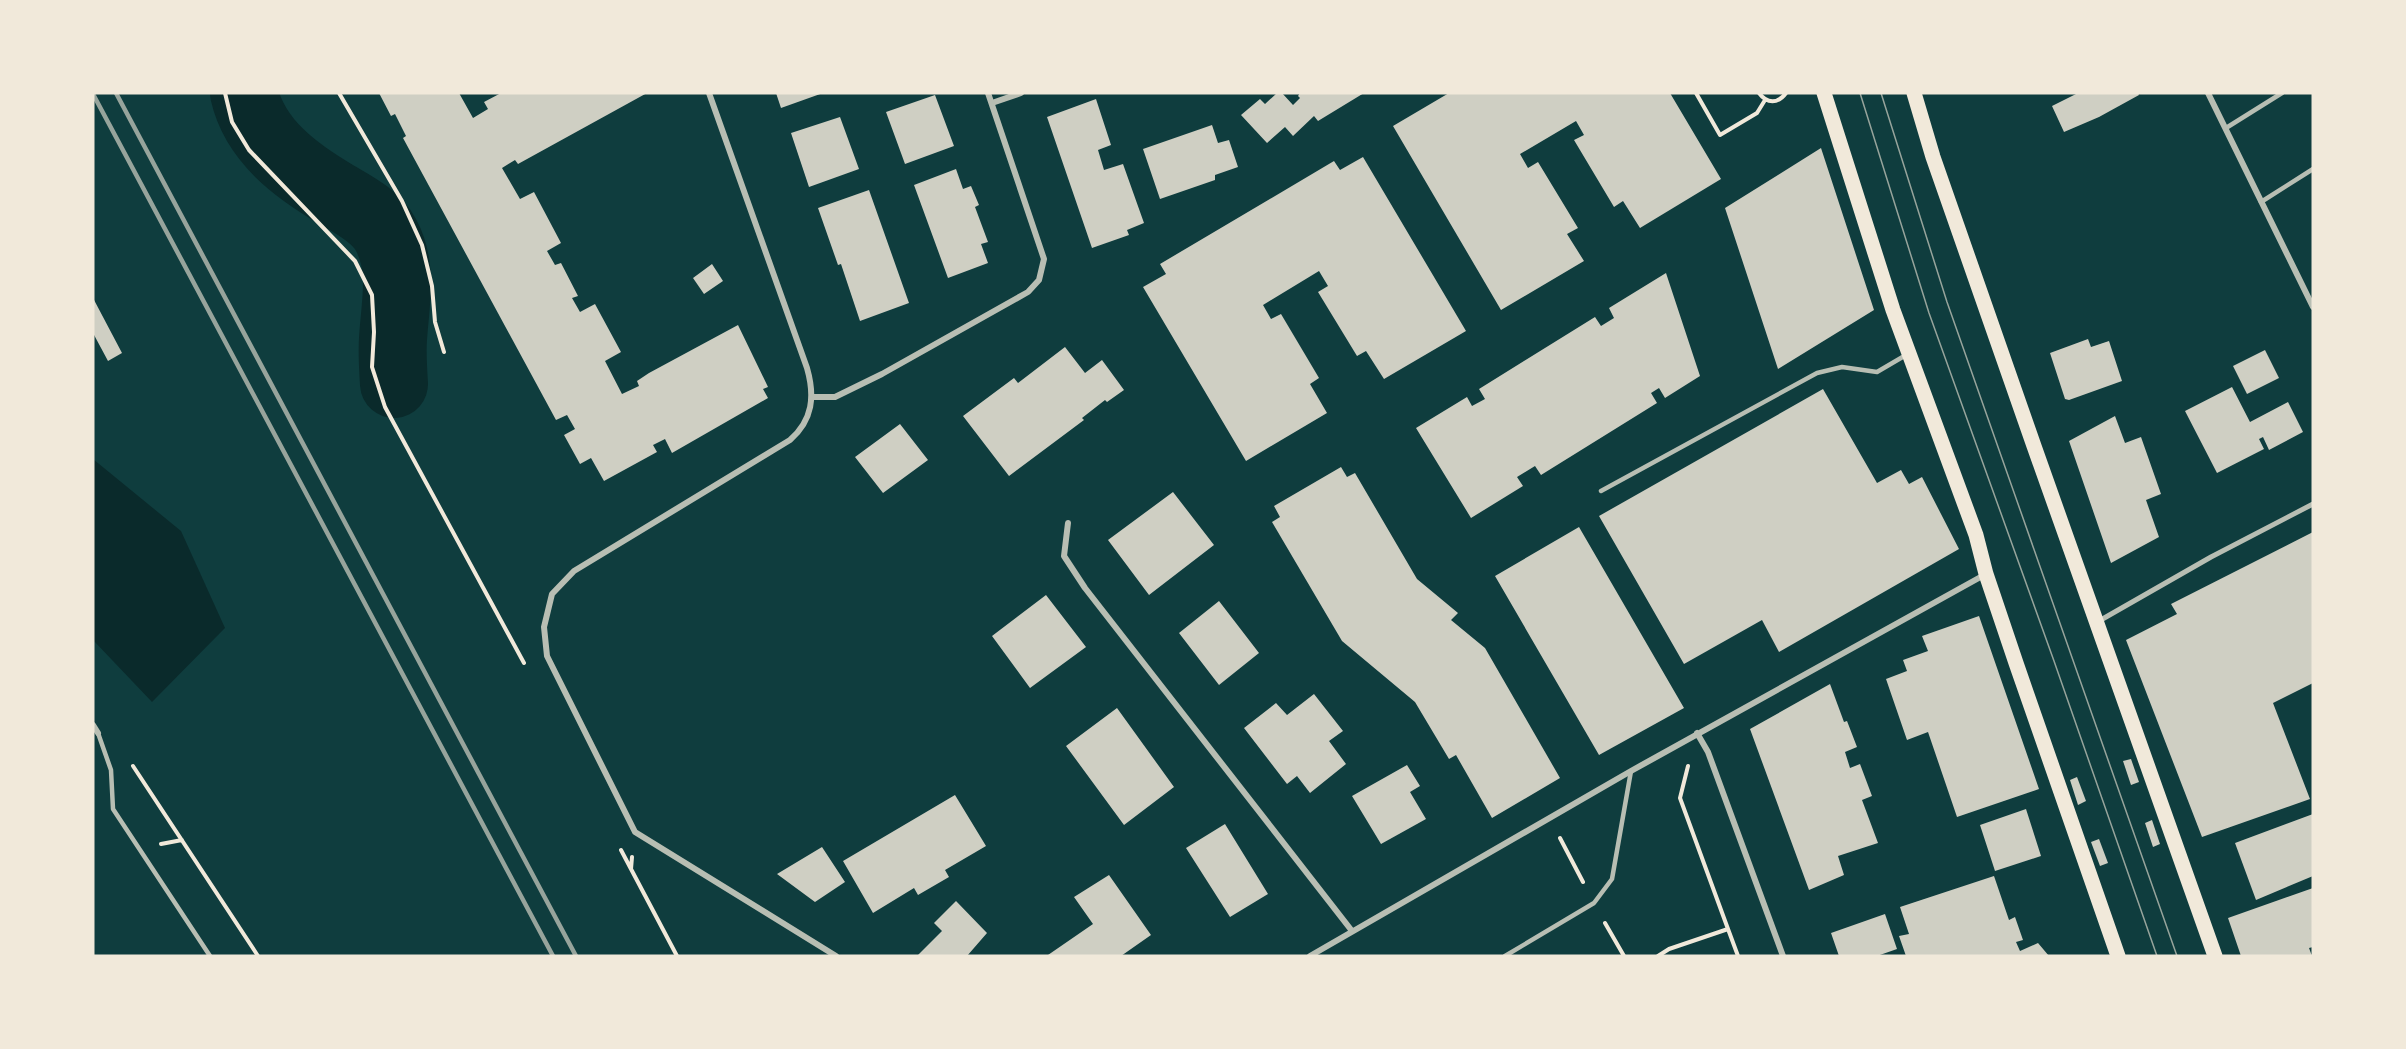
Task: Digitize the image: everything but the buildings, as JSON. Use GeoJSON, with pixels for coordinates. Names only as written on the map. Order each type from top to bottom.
{"type":"FeatureCollection","features":[{"type":"Feature","properties":{"kind":"main road"},"geometry":{"type":"LineString","coordinates":[[1824,93],[1893,310],[1976,535],[1986,574],[2118,956]]}},
{"type":"Feature","properties":{"kind":"main road"},"geometry":{"type":"LineString","coordinates":[[1914,93],[1933,157],[2215,956]]}},
{"type":"Feature","properties":{"kind":"street"},"geometry":{"type":"LineString","coordinates":[[709,93],[807,368],[811,382],[811,411],[805,424],[790,440],[574,571],[552,594],[544,627],[547,656],[635,832],[836,956]]}},
{"type":"Feature","properties":{"kind":"street"},"geometry":{"type":"LineString","coordinates":[[812,398],[835,397],[882,374],[1028,292],[1039,280],[1044,259],[988,93]]}},
{"type":"Feature","properties":{"kind":"street"},"geometry":{"type":"LineString","coordinates":[[992,103],[1021,93]]}},
{"type":"Feature","properties":{"kind":"street"},"geometry":{"type":"LineString","coordinates":[[2208,93],[2313,307]]}},
{"type":"Feature","properties":{"kind":"street"},"geometry":{"type":"LineString","coordinates":[[2097,621],[2211,557],[2313,504]]}},
{"type":"Feature","properties":{"kind":"street"},"geometry":{"type":"LineString","coordinates":[[1068,523],[1064,556],[1085,588],[1352,931]]}},
{"type":"Feature","properties":{"kind":"street"},"geometry":{"type":"LineString","coordinates":[[1310,956],[1697,733],[1986,574]]}},
{"type":"Feature","properties":{"kind":"street"},"geometry":{"type":"LineString","coordinates":[[93,725],[99,733]]}},
{"type":"Feature","properties":{"kind":"street"},"geometry":{"type":"LineString","coordinates":[[1697,733],[1708,752],[1783,956]]}},
{"type":"Feature","properties":{"kind":"lane"},"geometry":{"type":"LineString","coordinates":[[2226,128],[2282,93]]}},
{"type":"Feature","properties":{"kind":"lane"},"geometry":{"type":"LineString","coordinates":[[2261,202],[2313,169]]}},
{"type":"Feature","properties":{"kind":"lane"},"geometry":{"type":"LineString","coordinates":[[1602,490],[1818,373],[1842,367],[1877,372],[1909,354]]}},
{"type":"Feature","properties":{"kind":"lane"},"geometry":{"type":"LineString","coordinates":[[99,733],[111,770],[113,809],[210,956]]}},
{"type":"Feature","properties":{"kind":"lane"},"geometry":{"type":"LineString","coordinates":[[1504,956],[1594,903],[1612,879],[1631,771]]}},
{"type":"Feature","properties":{"kind":"path"},"geometry":{"type":"LineString","coordinates":[[225,93],[232,122],[249,150],[355,261],[372,294],[374,332],[372,367],[385,407],[527,668]]}},
{"type":"Feature","properties":{"kind":"path"},"geometry":{"type":"LineString","coordinates":[[339,93],[402,201],[422,245],[432,286],[435,322],[444,352]]}},
{"type":"Feature","properties":{"kind":"path"},"geometry":{"type":"LineString","coordinates":[[1696,93],[1720,135],[1757,112],[1765,100]]}},
{"type":"Feature","properties":{"kind":"path"},"geometry":{"type":"LineString","coordinates":[[1759,93],[1765,100],[1779,100],[1786,93]]}},
{"type":"Feature","properties":{"kind":"path"},"geometry":{"type":"LineString","coordinates":[[1690,757],[1680,798],[1738,956]]}},
{"type":"Feature","properties":{"kind":"path"},"geometry":{"type":"LineString","coordinates":[[129,760],[258,956]]}},
{"type":"Feature","properties":{"kind":"path"},"geometry":{"type":"LineString","coordinates":[[631,869],[635,832]]}},
{"type":"Feature","properties":{"kind":"path"},"geometry":{"type":"LineString","coordinates":[[620,848],[677,956]]}},
{"type":"Feature","properties":{"kind":"path"},"geometry":{"type":"LineString","coordinates":[[1658,956],[1669,949],[1728,929]]}},
{"type":"Feature","properties":{"kind":"water"},"geometry":{"type":"Polygon","coordinates":[[[93,459],[181,531],[225,628],[152,702],[93,640],[93,459]]]}},
{"type":"Feature","properties":{"kind":"waterway"},"geometry":{"type":"LineString","coordinates":[[244,93],[257,126],[279,153],[307,176],[364,212],[377,222],[386,235],[392,248],[397,273],[393,345],[394,384]]}},
{"type":"Feature","properties":{"kind":"tram line"},"geometry":{"type":"LineString","coordinates":[[1860,93],[1929,313],[2157,956]]}},
{"type":"Feature","properties":{"kind":"tram line"},"geometry":{"type":"LineString","coordinates":[[1881,93],[1947,302],[2177,956]]}},
{"type":"Feature","properties":{"kind":"railway"},"geometry":{"type":"LineString","coordinates":[[116,93],[576,956]]}},
{"type":"Feature","properties":{"kind":"railway"},"geometry":{"type":"LineString","coordinates":[[93,94],[553,956]]}}]}
